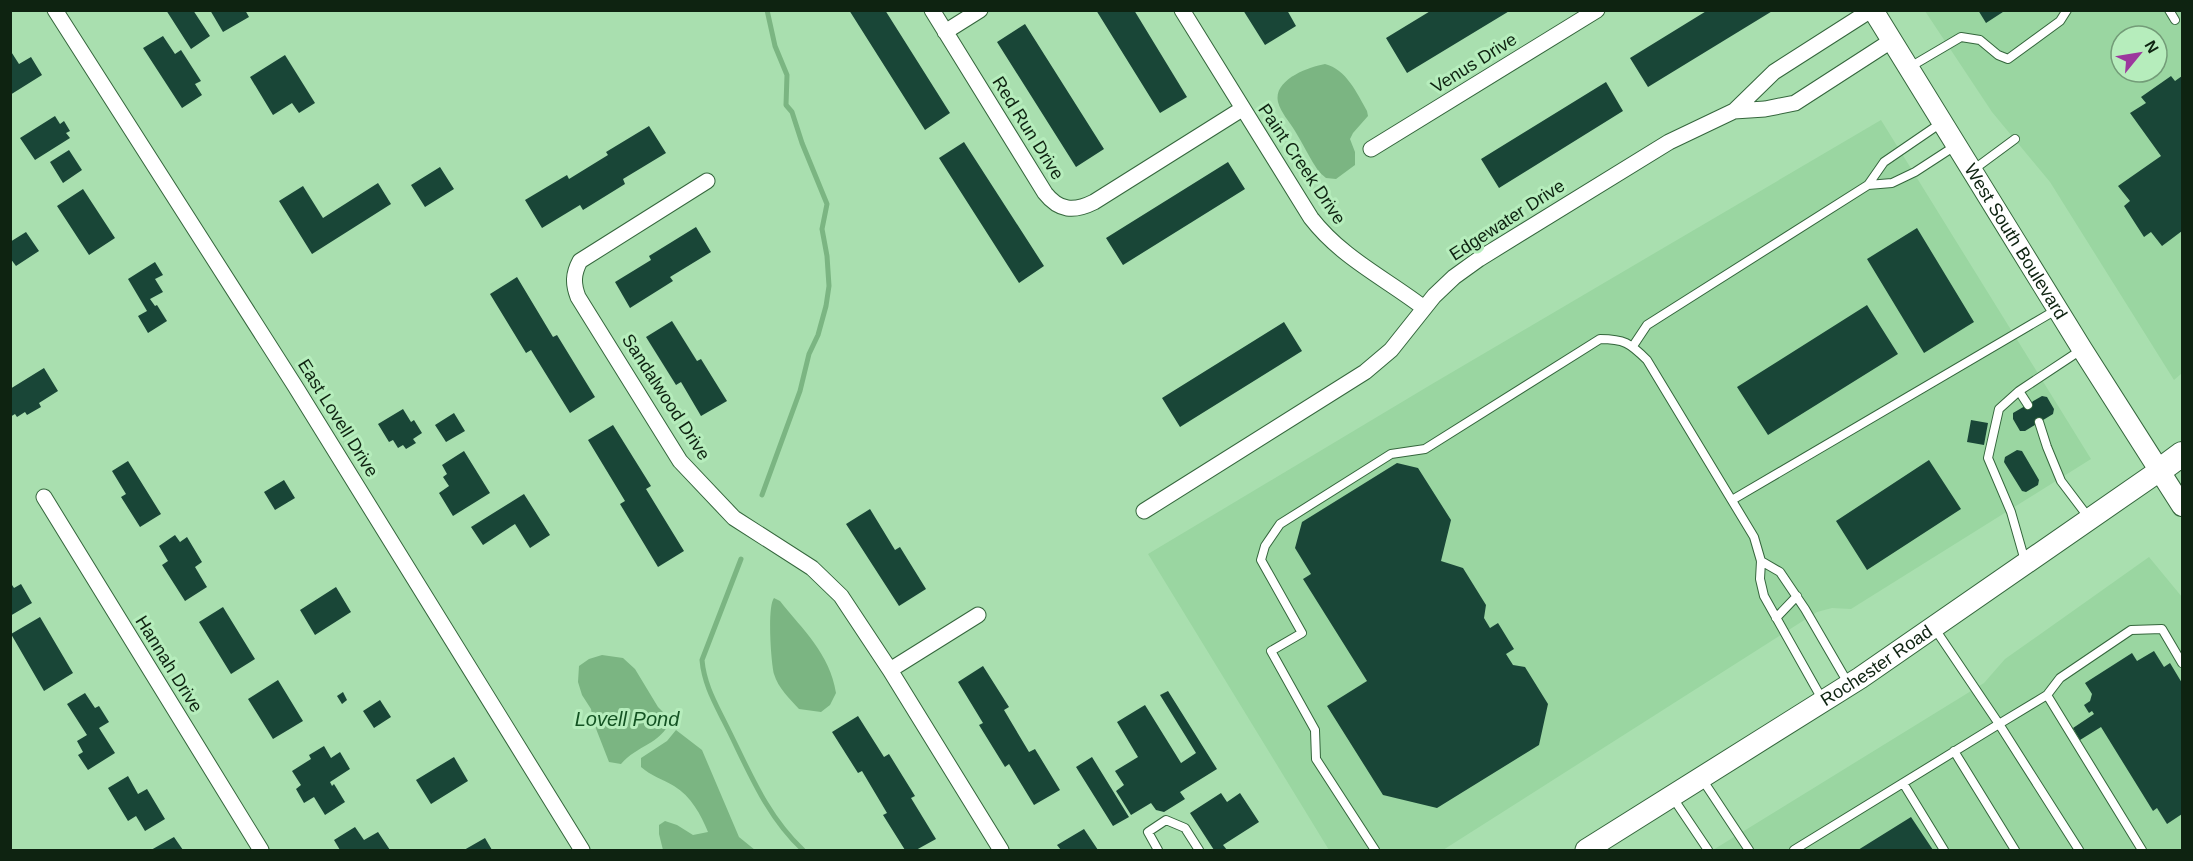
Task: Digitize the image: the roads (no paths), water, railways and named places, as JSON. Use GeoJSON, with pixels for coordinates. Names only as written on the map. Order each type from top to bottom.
{"type":"FeatureCollection","features":[{"type":"Feature","properties":{"kind":"main road"},"geometry":{"type":"LineString","coordinates":[[2159,471],[2182,454]]}},
{"type":"Feature","properties":{"kind":"main road","name":"Rochester Road"},"geometry":{"type":"LineString","coordinates":[[1586,850],[1850,685],[2159,471]]}},
{"type":"Feature","properties":{"kind":"street","name":"East Lovell Drive"},"geometry":{"type":"LineString","coordinates":[[55,10],[296,386],[582,850]]}},
{"type":"Feature","properties":{"kind":"street","name":"Red Run Drive"},"geometry":{"type":"LineString","coordinates":[[932,10],[1045,193],[1057,205],[1065,209],[1083,207],[1094,202],[1242,109]]}},
{"type":"Feature","properties":{"kind":"street"},"geometry":{"type":"LineString","coordinates":[[945,32],[980,10]]}},
{"type":"Feature","properties":{"kind":"street","name":"Paint Creek Drive"},"geometry":{"type":"LineString","coordinates":[[1182,10],[1242,109],[1325,237],[1338,249],[1424,308]]}},
{"type":"Feature","properties":{"kind":"street","name":"Venus Drive"},"geometry":{"type":"LineString","coordinates":[[1371,149],[1597,10]]}},
{"type":"Feature","properties":{"kind":"street","name":"West South Boulevard"},"geometry":{"type":"LineString","coordinates":[[1872,10],[2182,506]]}},
{"type":"Feature","properties":{"kind":"street","name":"Edgewater Drive"},"geometry":{"type":"LineString","coordinates":[[1144,511],[1365,372],[1391,350],[1424,308],[1454,277],[1479,259],[1669,141],[1734,111],[1774,72],[1872,10]]}},
{"type":"Feature","properties":{"kind":"street","name":"Edgewater Drive"},"geometry":{"type":"LineString","coordinates":[[1734,111],[1765,109],[1795,103],[1891,41]]}},
{"type":"Feature","properties":{"kind":"street","name":"Sandalwood Drive"},"geometry":{"type":"LineString","coordinates":[[707,181],[586,256],[580,261],[574,274],[575,290],[680,461],[734,518],[793,555],[826,580],[852,611],[1001,850]]}},
{"type":"Feature","properties":{"kind":"street","name":"Hannah Drive"},"geometry":{"type":"LineString","coordinates":[[44,497],[261,850]]}},
{"type":"Feature","properties":{"kind":"street"},"geometry":{"type":"LineString","coordinates":[[890,670],[978,615]]}},
{"type":"Feature","properties":{"kind":"lane"},"geometry":{"type":"LineString","coordinates":[[1908,68],[1961,37],[1980,40],[1998,55],[2008,59],[2060,21],[2067,10]]}},
{"type":"Feature","properties":{"kind":"lane"},"geometry":{"type":"LineString","coordinates":[[2169,10],[2175,20]]}},
{"type":"Feature","properties":{"kind":"lane"},"geometry":{"type":"LineString","coordinates":[[1633,346],[1647,325],[1868,185],[1884,162],[1943,122]]}},
{"type":"Feature","properties":{"kind":"lane"},"geometry":{"type":"LineString","coordinates":[[1972,170],[2015,139]]}},
{"type":"Feature","properties":{"kind":"lane"},"geometry":{"type":"LineString","coordinates":[[1868,185],[1892,183],[1915,172],[1957,145]]}},
{"type":"Feature","properties":{"kind":"lane"},"geometry":{"type":"LineString","coordinates":[[1732,501],[2058,309]]}},
{"type":"Feature","properties":{"kind":"lane"},"geometry":{"type":"LineString","coordinates":[[1375,850],[1316,759],[1315,730],[1271,651],[1302,633],[1261,560],[1265,546],[1280,524],[1391,454],[1425,449],[1600,339],[1619,339],[1633,346],[1647,360],[1754,537],[1761,561],[1760,579],[1764,596],[1824,701]]}},
{"type":"Feature","properties":{"kind":"lane"},"geometry":{"type":"LineString","coordinates":[[2026,564],[2011,512],[1988,458],[1999,409],[2019,391],[2082,349]]}},
{"type":"Feature","properties":{"kind":"lane"},"geometry":{"type":"LineString","coordinates":[[2019,391],[2028,405]]}},
{"type":"Feature","properties":{"kind":"lane"},"geometry":{"type":"LineString","coordinates":[[2039,422],[2061,481],[2090,519]]}},
{"type":"Feature","properties":{"kind":"lane"},"geometry":{"type":"LineString","coordinates":[[1761,561],[1780,572],[1797,596],[1850,685]]}},
{"type":"Feature","properties":{"kind":"lane"},"geometry":{"type":"LineString","coordinates":[[1776,618],[1797,596]]}},
{"type":"Feature","properties":{"kind":"lane"},"geometry":{"type":"LineString","coordinates":[[1934,627],[2079,850]]}},
{"type":"Feature","properties":{"kind":"lane"},"geometry":{"type":"LineString","coordinates":[[1795,850],[2047,695],[2060,678],[2131,630],[2162,629],[2182,663]]}},
{"type":"Feature","properties":{"kind":"lane"},"geometry":{"type":"LineString","coordinates":[[2047,695],[2142,850]]}},
{"type":"Feature","properties":{"kind":"lane"},"geometry":{"type":"LineString","coordinates":[[1954,752],[2015,850]]}},
{"type":"Feature","properties":{"kind":"lane"},"geometry":{"type":"LineString","coordinates":[[1702,778],[1749,850]]}},
{"type":"Feature","properties":{"kind":"lane"},"geometry":{"type":"LineString","coordinates":[[1903,783],[1944,850]]}},
{"type":"Feature","properties":{"kind":"lane"},"geometry":{"type":"LineString","coordinates":[[1672,797],[1708,850]]}},
{"type":"Feature","properties":{"kind":"lane"},"geometry":{"type":"LineString","coordinates":[[1158,850],[1148,832],[1166,820],[1185,828],[1199,850]]}},
{"type":"Feature","properties":{"kind":"water"},"geometry":{"type":"Polygon","coordinates":[[[1325,64],[1345,76],[1368,116],[1350,139],[1355,152],[1355,165],[1336,179],[1326,178],[1319,172],[1278,102],[1278,94],[1286,81],[1310,68],[1325,64]]]}},
{"type":"Feature","properties":{"kind":"water"},"geometry":{"type":"Polygon","coordinates":[[[774,598],[780,601],[814,643],[828,666],[836,693],[830,705],[821,712],[799,709],[778,684],[773,668],[770,635],[774,598]]]}},
{"type":"Feature","properties":{"kind":"water","name":"Lovell Pond"},"geometry":{"type":"Polygon","coordinates":[[[602,655],[623,658],[635,669],[658,707],[671,720],[661,735],[621,764],[609,762],[593,721],[591,709],[582,695],[578,682],[579,666],[589,659],[602,655]]]}},
{"type":"Feature","properties":{"kind":"water","name":"Lovell Pond"},"geometry":{"type":"Polygon","coordinates":[[[676,730],[702,750],[739,837],[755,850],[663,850],[659,825],[665,821],[693,835],[708,832],[699,813],[686,795],[641,767],[641,758],[667,741],[676,730]]]}},
{"type":"Feature","properties":{"kind":"waterway"},"geometry":{"type":"LineString","coordinates":[[762,495],[800,391],[809,354],[818,335],[829,286],[822,229],[827,204],[792,112],[786,105],[787,75],[775,46],[767,10]]}},
{"type":"Feature","properties":{"kind":"waterway"},"geometry":{"type":"LineString","coordinates":[[741,559],[702,660],[703,668],[713,699],[767,806],[803,850]]}}]}
